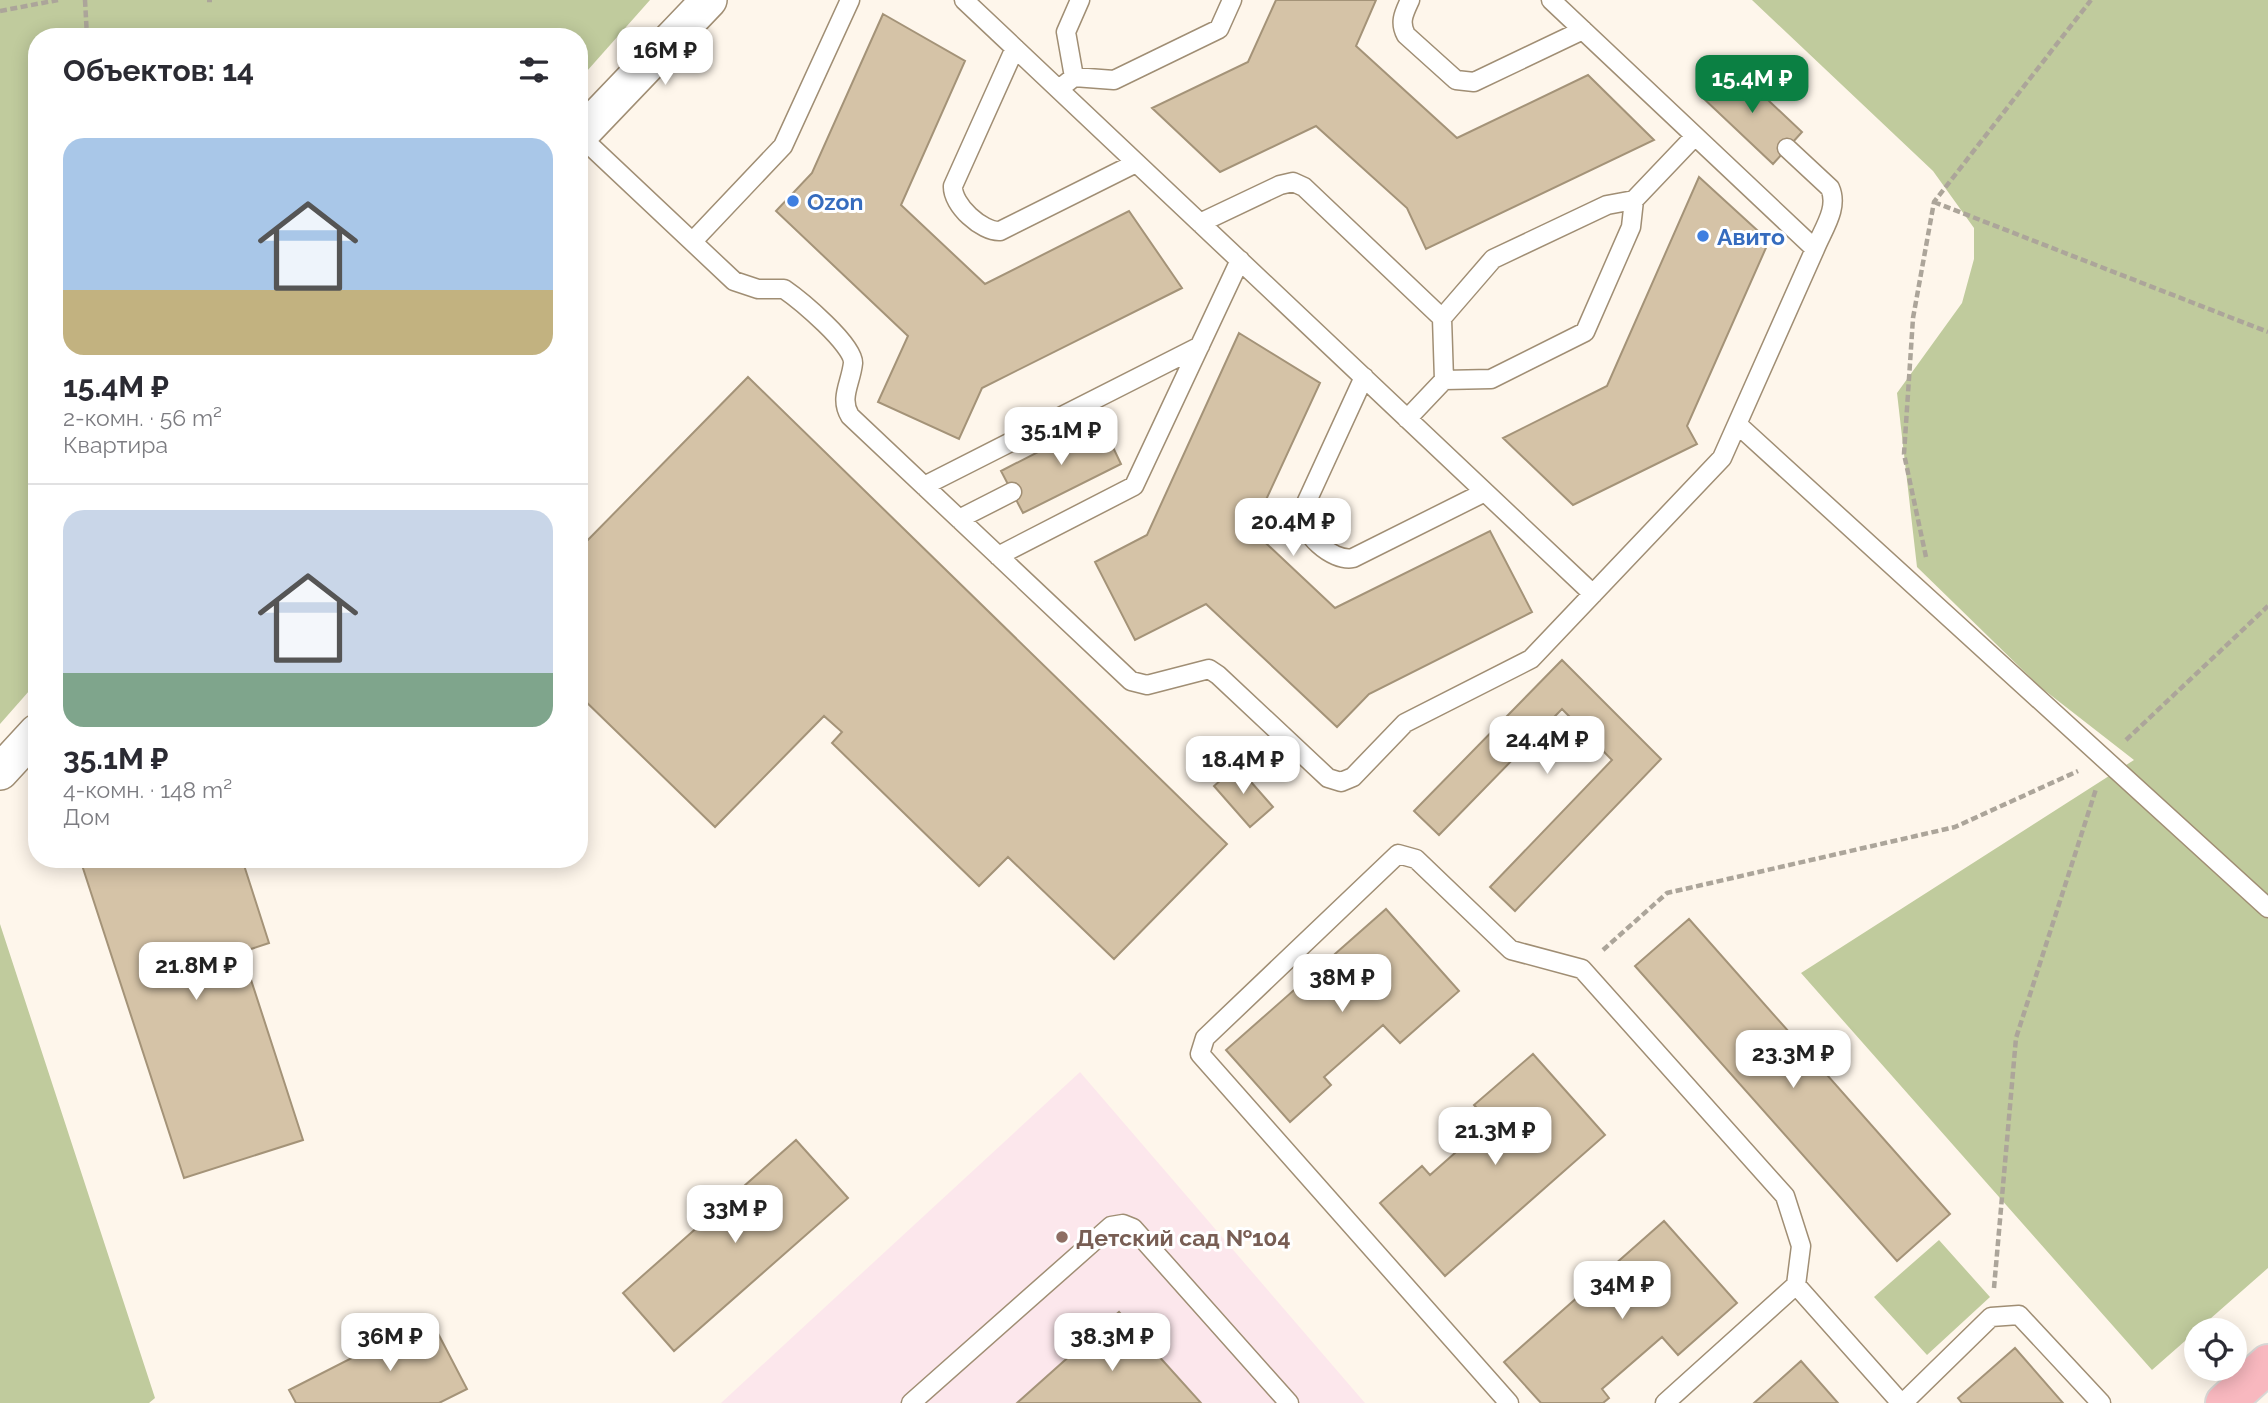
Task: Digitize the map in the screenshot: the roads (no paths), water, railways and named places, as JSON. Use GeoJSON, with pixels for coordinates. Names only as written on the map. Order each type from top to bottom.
{"type":"FeatureCollection","features":[{"type":"Feature","properties":{"kind":"main road"},"geometry":{"type":"LineString","coordinates":[[2225,1403],[2268,1364]]}},
{"type":"Feature","properties":{"kind":"street"},"geometry":{"type":"LineString","coordinates":[[588,128],[709,0]]}},
{"type":"Feature","properties":{"kind":"street"},"geometry":{"type":"LineString","coordinates":[[0,772],[28,742]]}},
{"type":"Feature","properties":{"kind":"lane"},"geometry":{"type":"LineString","coordinates":[[692,242],[783,146],[850,0]]}},
{"type":"Feature","properties":{"kind":"lane"},"geometry":{"type":"LineString","coordinates":[[964,0],[1593,594]]}},
{"type":"Feature","properties":{"kind":"lane"},"geometry":{"type":"LineString","coordinates":[[1074,77],[1066,32],[1080,0]]}},
{"type":"Feature","properties":{"kind":"lane"},"geometry":{"type":"LineString","coordinates":[[1059,89],[1074,77],[1114,80],[1219,29],[1232,0]]}},
{"type":"Feature","properties":{"kind":"lane"},"geometry":{"type":"LineString","coordinates":[[1410,0],[1402,18],[1406,35],[1456,80],[1465,83],[1474,82],[1583,30]]}},
{"type":"Feature","properties":{"kind":"lane"},"geometry":{"type":"LineString","coordinates":[[1551,0],[1815,248]]}},
{"type":"Feature","properties":{"kind":"lane"},"geometry":{"type":"LineString","coordinates":[[1015,48],[953,186],[957,202],[985,228],[1000,230],[1136,163]]}},
{"type":"Feature","properties":{"kind":"lane"},"geometry":{"type":"LineString","coordinates":[[1408,419],[1444,380],[1442,318],[1493,259],[1607,205],[1634,200],[1695,136]]}},
{"type":"Feature","properties":{"kind":"lane"},"geometry":{"type":"LineString","coordinates":[[588,144],[734,281],[744,286],[784,289],[848,347],[853,364],[845,408],[850,416],[1131,681],[1147,685],[1209,669],[1218,674],[1328,778],[1341,782],[1353,776],[1405,723],[1531,659],[1722,458],[1834,204],[1830,188],[1787,148]]}},
{"type":"Feature","properties":{"kind":"lane"},"geometry":{"type":"LineString","coordinates":[[1200,223],[1280,185],[1293,182],[1304,187],[1442,318]]}},
{"type":"Feature","properties":{"kind":"lane"},"geometry":{"type":"LineString","coordinates":[[1444,380],[1491,379],[1585,332],[1631,227],[1634,200]]}},
{"type":"Feature","properties":{"kind":"lane"},"geometry":{"type":"LineString","coordinates":[[998,556],[1134,486],[1240,260]]}},
{"type":"Feature","properties":{"kind":"lane"},"geometry":{"type":"LineString","coordinates":[[924,486],[1200,346]]}},
{"type":"Feature","properties":{"kind":"lane"},"geometry":{"type":"LineString","coordinates":[[1364,377],[1302,512],[1305,528],[1343,560],[1353,558],[1485,492]]}},
{"type":"Feature","properties":{"kind":"lane"},"geometry":{"type":"LineString","coordinates":[[1737,424],[2268,908]]}},
{"type":"Feature","properties":{"kind":"lane"},"geometry":{"type":"LineString","coordinates":[[959,519],[1012,492]]}},
{"type":"Feature","properties":{"kind":"lane"},"geometry":{"type":"LineString","coordinates":[[1501,1401],[1200,1054],[1205,1038],[1398,853],[1416,859],[1511,950],[1582,969],[1785,1196],[1801,1246],[1796,1285],[1665,1403]]}},
{"type":"Feature","properties":{"kind":"lane"},"geometry":{"type":"LineString","coordinates":[[911,1403],[1111,1226],[1123,1224],[1133,1228],[1289,1403]]}},
{"type":"Feature","properties":{"kind":"lane"},"geometry":{"type":"LineString","coordinates":[[1796,1285],[1902,1403],[1991,1317],[2019,1315],[2101,1403]]}},
{"type":"Feature","properties":{"kind":"place","name":"Ozon"},"geometry":{"type":"Point","coordinates":[793,201]}},
{"type":"Feature","properties":{"kind":"place","name":"Авито"},"geometry":{"type":"Point","coordinates":[1703,236]}},
{"type":"Feature","properties":{"kind":"place","name":"Детский сад №104"},"geometry":{"type":"Point","coordinates":[1062,1237]}}]}
